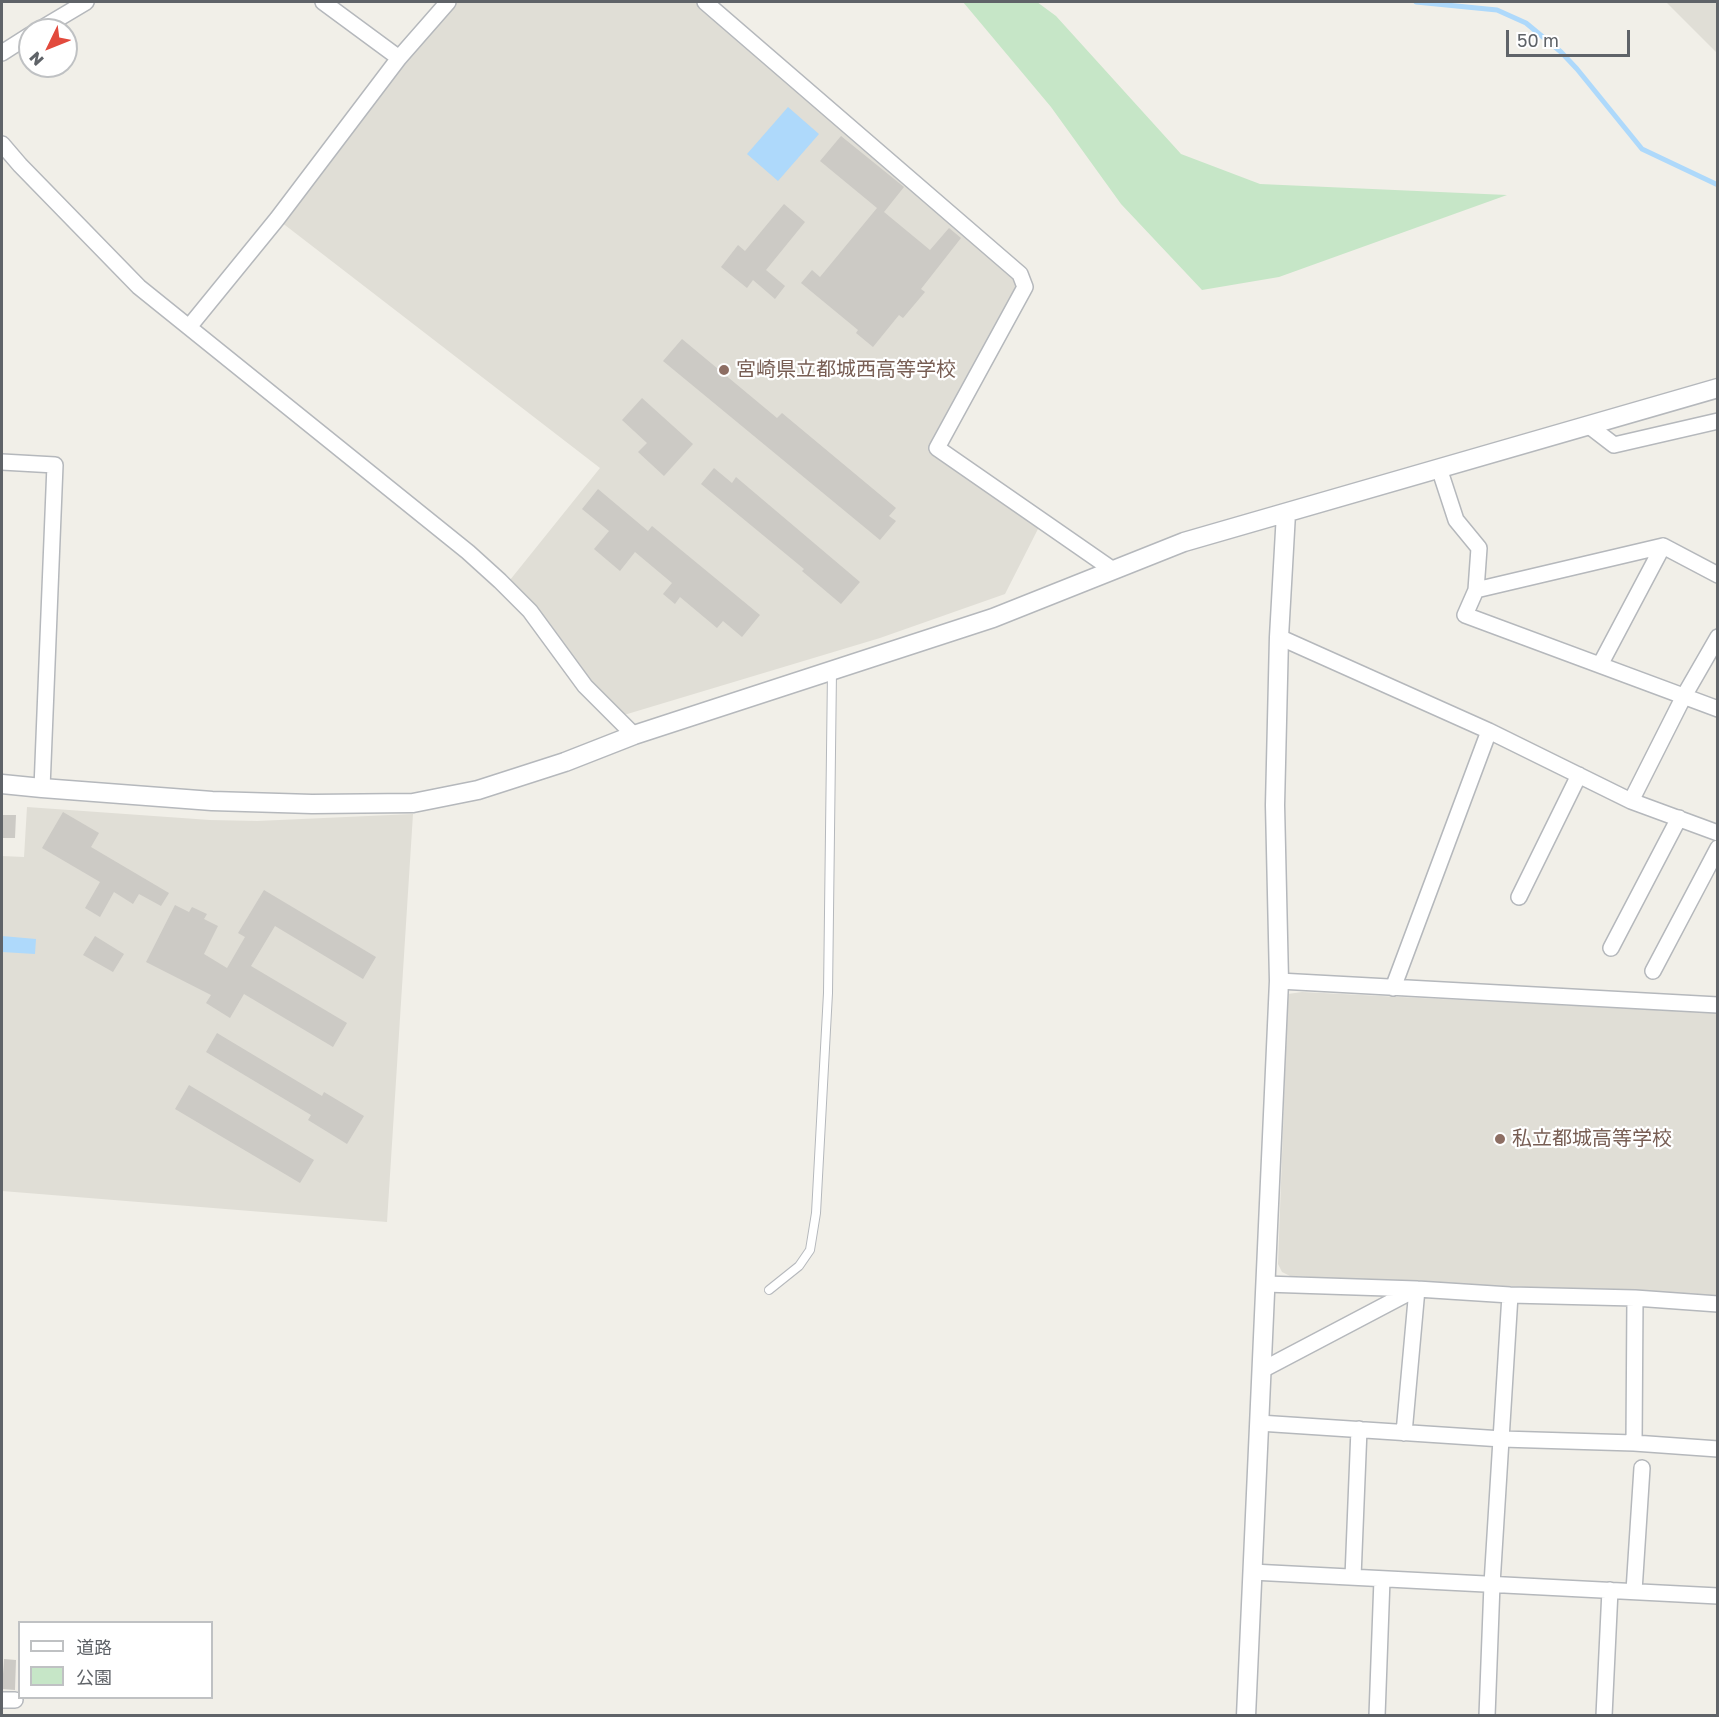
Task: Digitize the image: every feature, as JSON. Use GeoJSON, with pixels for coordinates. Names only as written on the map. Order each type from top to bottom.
{"type":"FeatureCollection","features":[{"type":"Feature","properties":{"kind":"street"},"geometry":{"type":"LineString","coordinates":[[59,18],[86,2]]}},
{"type":"Feature","properties":{"kind":"street"},"geometry":{"type":"LineString","coordinates":[[323,2],[399,58]]}},
{"type":"Feature","properties":{"kind":"street"},"geometry":{"type":"LineString","coordinates":[[189,327],[277,219],[399,58],[448,2]]}},
{"type":"Feature","properties":{"kind":"street"},"geometry":{"type":"LineString","coordinates":[[705,2],[1020,274],[1025,287],[937,448],[1113,570]]}},
{"type":"Feature","properties":{"kind":"street"},"geometry":{"type":"LineString","coordinates":[[2,53],[18,43]]}},
{"type":"Feature","properties":{"kind":"street"},"geometry":{"type":"LineString","coordinates":[[2,144],[139,287],[500,580],[530,611],[585,686],[634,735]]}},
{"type":"Feature","properties":{"kind":"street"},"geometry":{"type":"LineString","coordinates":[[2,784],[212,801],[312,804],[413,803],[478,790],[565,762],[634,735],[993,618],[1184,542],[1718,388]]}},
{"type":"Feature","properties":{"kind":"street"},"geometry":{"type":"LineString","coordinates":[[1588,425],[1614,444],[1718,421]]}},
{"type":"Feature","properties":{"kind":"street"},"geometry":{"type":"LineString","coordinates":[[2,462],[55,465],[42,788]]}},
{"type":"Feature","properties":{"kind":"street"},"geometry":{"type":"LineString","coordinates":[[1439,468],[1455,520],[1479,548],[1476,590],[1465,615],[1718,709]]}},
{"type":"Feature","properties":{"kind":"street"},"geometry":{"type":"LineString","coordinates":[[1246,1716],[1279,981],[1275,805],[1279,638],[1286,513]]}},
{"type":"Feature","properties":{"kind":"street"},"geometry":{"type":"LineString","coordinates":[[1476,590],[1664,546],[1718,574]]}},
{"type":"Feature","properties":{"kind":"street"},"geometry":{"type":"LineString","coordinates":[[1600,665],[1664,546]]}},
{"type":"Feature","properties":{"kind":"street"},"geometry":{"type":"LineString","coordinates":[[1279,638],[1489,731],[1631,801],[1718,834]]}},
{"type":"Feature","properties":{"kind":"street"},"geometry":{"type":"LineString","coordinates":[[1631,801],[1684,696],[1718,638]]}},
{"type":"Feature","properties":{"kind":"street"},"geometry":{"type":"LineString","coordinates":[[1393,988],[1489,731]]}},
{"type":"Feature","properties":{"kind":"street"},"geometry":{"type":"LineString","coordinates":[[1520,897],[1579,776]]}},
{"type":"Feature","properties":{"kind":"street"},"geometry":{"type":"LineString","coordinates":[[1611,948],[1679,818]]}},
{"type":"Feature","properties":{"kind":"street"},"geometry":{"type":"LineString","coordinates":[[1653,971],[1718,848]]}},
{"type":"Feature","properties":{"kind":"street"},"geometry":{"type":"LineString","coordinates":[[1279,981],[1718,1005]]}},
{"type":"Feature","properties":{"kind":"street"},"geometry":{"type":"LineString","coordinates":[[1265,1284],[1635,1298],[1718,1304]]}},
{"type":"Feature","properties":{"kind":"street"},"geometry":{"type":"LineString","coordinates":[[1262,1370],[1417,1289]]}},
{"type":"Feature","properties":{"kind":"street"},"geometry":{"type":"LineString","coordinates":[[1404,1433],[1417,1289]]}},
{"type":"Feature","properties":{"kind":"street"},"geometry":{"type":"LineString","coordinates":[[1487,1716],[1492,1584],[1510,1295]]}},
{"type":"Feature","properties":{"kind":"street"},"geometry":{"type":"LineString","coordinates":[[1634,1443],[1635,1298]]}},
{"type":"Feature","properties":{"kind":"street"},"geometry":{"type":"LineString","coordinates":[[1259,1424],[1718,1449]]}},
{"type":"Feature","properties":{"kind":"street"},"geometry":{"type":"LineString","coordinates":[[1353,1577],[1359,1429]]}},
{"type":"Feature","properties":{"kind":"street"},"geometry":{"type":"LineString","coordinates":[[1634,1591],[1642,1468]]}},
{"type":"Feature","properties":{"kind":"street"},"geometry":{"type":"LineString","coordinates":[[1252,1572],[1718,1596]]}},
{"type":"Feature","properties":{"kind":"street"},"geometry":{"type":"LineString","coordinates":[[1377,1716],[1382,1579]]}},
{"type":"Feature","properties":{"kind":"street"},"geometry":{"type":"LineString","coordinates":[[1604,1716],[1610,1590]]}},
{"type":"Feature","properties":{"kind":"lane"},"geometry":{"type":"LineString","coordinates":[[769,1290],[799,1266],[810,1250],[816,1213],[828,993],[832,671]]}},
{"type":"Feature","properties":{"kind":"shaded area","name":"宮崎県立都城西高等学校"},"geometry":{"type":"Polygon","coordinates":[[[455,2],[696,2],[1018,281],[1019,290],[930,450],[1040,525],[1005,594],[880,638],[624,715],[590,682],[537,611],[510,580],[600,468],[281,222],[410,54],[455,2]]]}},
{"type":"Feature","properties":{"kind":"shaded area"},"geometry":{"type":"Polygon","coordinates":[[[1666,2],[1717,2],[1717,53],[1666,2]]]}},
{"type":"Feature","properties":{"kind":"shaded area"},"geometry":{"type":"Polygon","coordinates":[[[27,807],[210,820],[257,821],[413,814],[387,1222],[2,1191],[2,856],[24,857],[27,807]]]}},
{"type":"Feature","properties":{"kind":"shaded area","name":"私立都城高等学校"},"geometry":{"type":"Polygon","coordinates":[[[1302,992],[1717,1013],[1717,1296],[1290,1276],[1282,1272],[1278,1264],[1288,994],[1302,992]]]}},
{"type":"Feature","properties":{"kind":"green space"},"geometry":{"type":"Polygon","coordinates":[[[963,2],[1037,2],[1056,16],[1181,154],[1260,184],[1507,195],[1279,277],[1202,290],[1121,204],[1051,107],[963,2]]]}},
{"type":"Feature","properties":{"kind":"water"},"geometry":{"type":"Polygon","coordinates":[[[788,107],[819,134],[778,181],[747,154],[788,107]]]}},
{"type":"Feature","properties":{"kind":"water"},"geometry":{"type":"Polygon","coordinates":[[[2,936],[36,939],[35,954],[2,952],[2,936]]]}},
{"type":"Feature","properties":{"kind":"building"},"geometry":{"type":"Polygon","coordinates":[[[841,136],[904,187],[884,212],[930,250],[949,228],[961,238],[921,289],[925,292],[903,318],[899,315],[873,347],[856,333],[858,330],[801,283],[812,270],[820,277],[877,208],[820,161],[841,136]]]}},
{"type":"Feature","properties":{"kind":"building"},"geometry":{"type":"Polygon","coordinates":[[[784,204],[805,222],[766,270],[785,286],[775,299],[753,280],[747,288],[721,267],[738,245],[745,251],[784,204]]]}},
{"type":"Feature","properties":{"kind":"building"},"geometry":{"type":"Polygon","coordinates":[[[682,339],[777,418],[782,413],[896,508],[889,516],[896,521],[880,540],[663,361],[682,339]]]}},
{"type":"Feature","properties":{"kind":"building"},"geometry":{"type":"Polygon","coordinates":[[[642,398],[693,444],[664,476],[638,452],[647,443],[622,420],[642,398]]]}},
{"type":"Feature","properties":{"kind":"building"},"geometry":{"type":"Polygon","coordinates":[[[714,468],[732,483],[736,477],[860,582],[841,604],[802,571],[804,569],[701,484],[714,468]]]}},
{"type":"Feature","properties":{"kind":"building"},"geometry":{"type":"Polygon","coordinates":[[[598,489],[648,531],[652,526],[760,615],[742,637],[723,621],[717,628],[680,597],[675,604],[663,594],[672,583],[635,552],[620,571],[594,549],[609,531],[582,509],[598,489]]]}},
{"type":"Feature","properties":{"kind":"building"},"geometry":{"type":"Polygon","coordinates":[[[63,812],[99,833],[91,847],[169,893],[161,906],[139,894],[133,904],[114,892],[100,917],[85,908],[100,882],[42,848],[63,812]]]}},
{"type":"Feature","properties":{"kind":"building"},"geometry":{"type":"Polygon","coordinates":[[[2,815],[16,815],[15,838],[2,838],[2,815]]]}},
{"type":"Feature","properties":{"kind":"building"},"geometry":{"type":"Polygon","coordinates":[[[264,890],[376,957],[363,979],[275,926],[251,966],[347,1023],[333,1047],[244,994],[230,1018],[206,1003],[211,995],[146,962],[175,905],[189,912],[192,907],[207,914],[204,919],[218,926],[204,954],[227,968],[245,937],[238,933],[264,890]]]}},
{"type":"Feature","properties":{"kind":"building"},"geometry":{"type":"Polygon","coordinates":[[[95,936],[124,954],[113,972],[83,955],[95,936]]]}},
{"type":"Feature","properties":{"kind":"building"},"geometry":{"type":"Polygon","coordinates":[[[217,1033],[322,1096],[324,1092],[364,1116],[347,1144],[308,1120],[311,1115],[206,1052],[217,1033]]]}},
{"type":"Feature","properties":{"kind":"building"},"geometry":{"type":"Polygon","coordinates":[[[189,1085],[314,1160],[300,1183],[175,1109],[189,1085]]]}},
{"type":"Feature","properties":{"kind":"building"},"geometry":{"type":"Polygon","coordinates":[[[4,1659],[16,1660],[15,1690],[2,1689],[4,1659]]]}},
{"type":"Feature","properties":{"kind":"waterway"},"geometry":{"type":"LineString","coordinates":[[1416,2],[1497,10],[1526,23],[1561,52],[1577,69],[1642,149],[1718,185]]}},
{"type":"Feature","properties":{"kind":"place","name":"宮崎県立都城西高等学校"},"geometry":{"type":"Point","coordinates":[724,370]}},
{"type":"Feature","properties":{"kind":"place","name":"私立都城高等学校"},"geometry":{"type":"Point","coordinates":[1500,1139]}}]}
